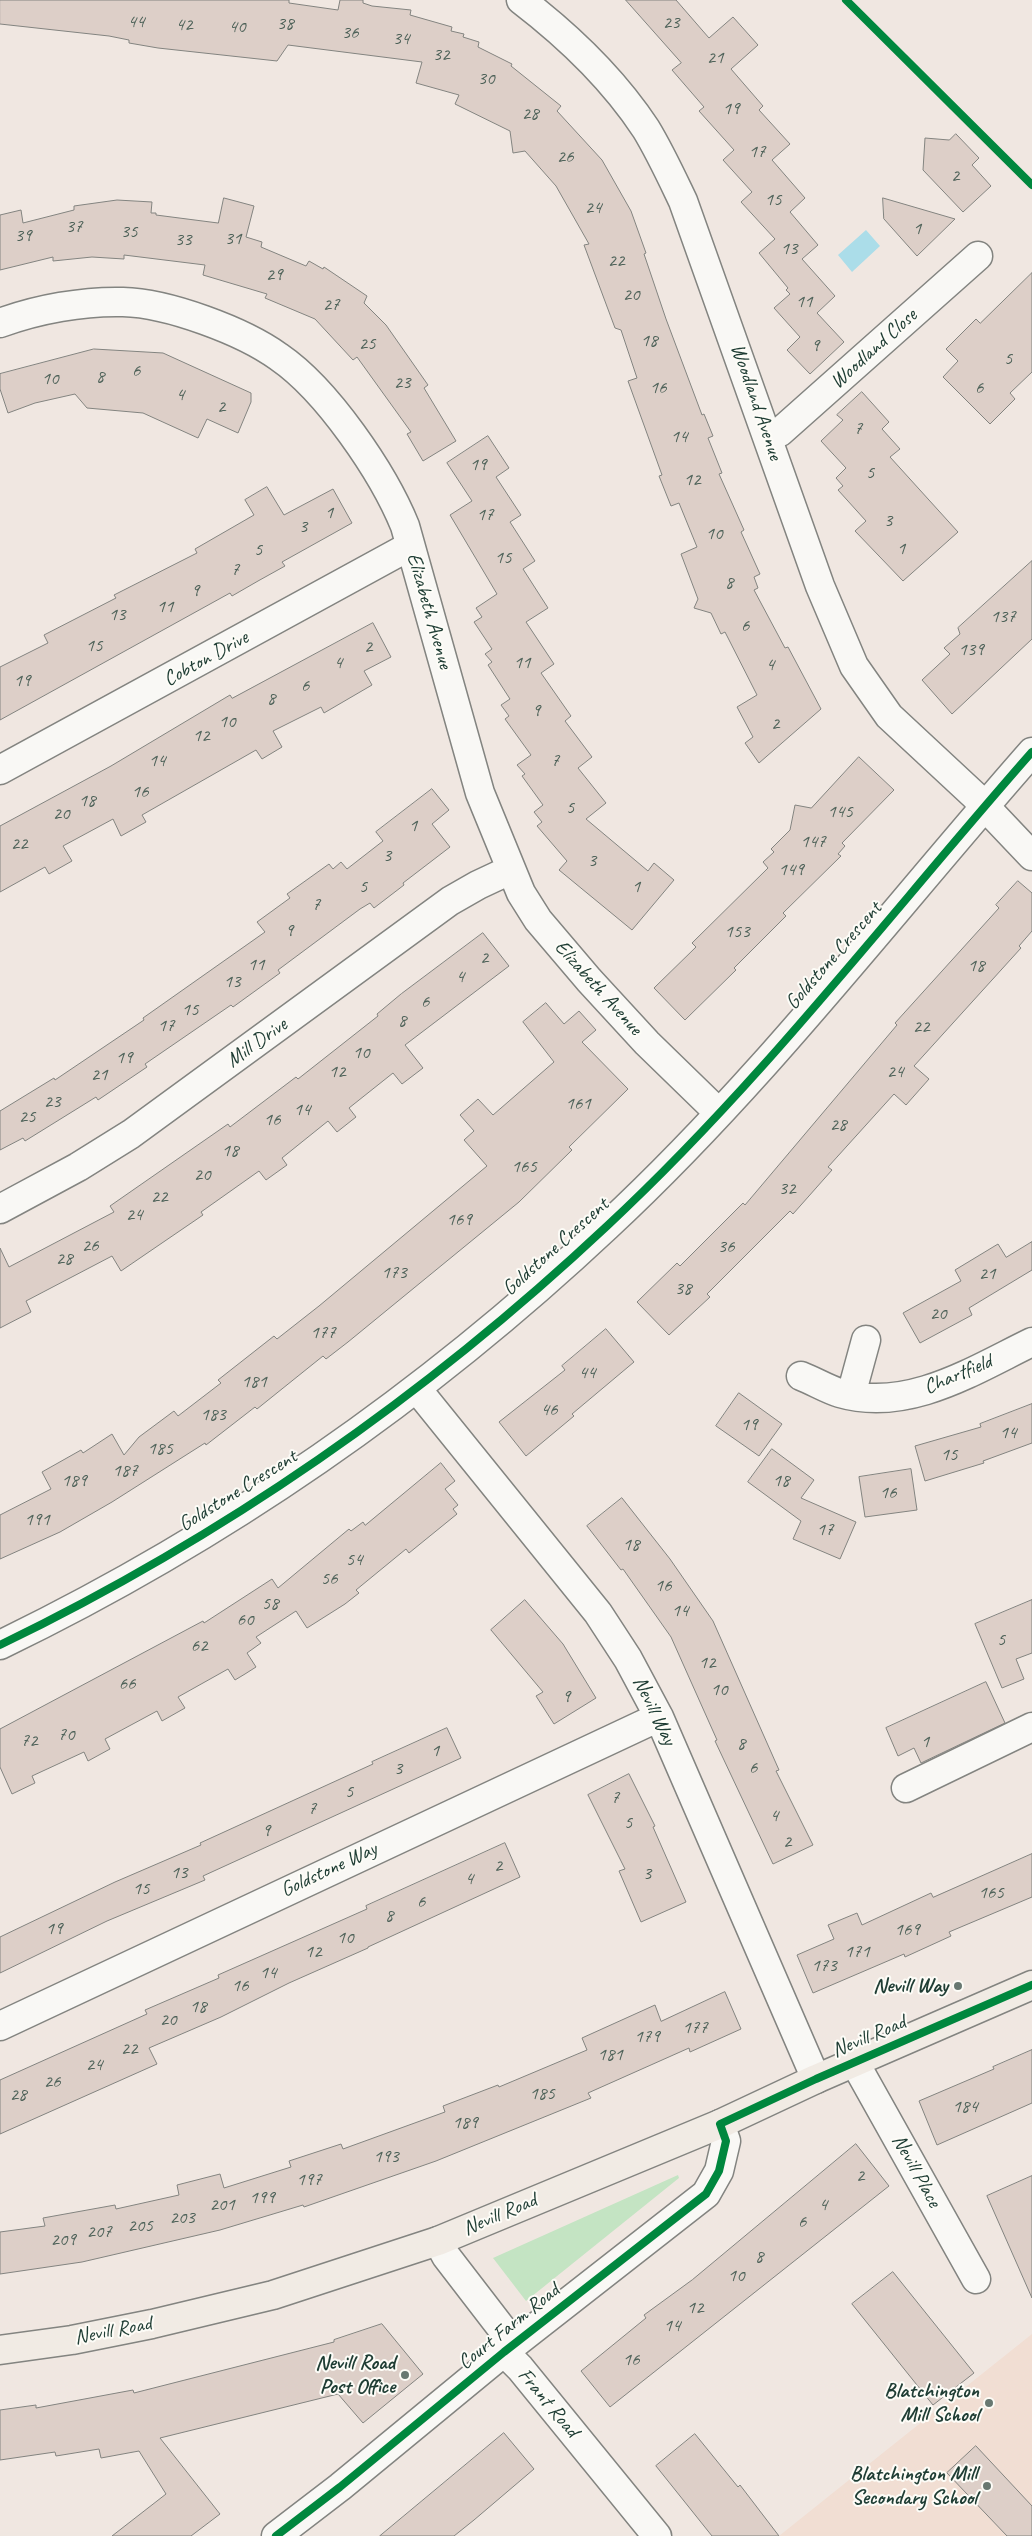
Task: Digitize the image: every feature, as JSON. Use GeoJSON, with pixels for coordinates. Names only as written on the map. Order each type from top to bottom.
{"type":"FeatureCollection","features":[{"type":"Feature","properties":{"kind":"main road","name":"Nevill Road"},"geometry":{"type":"LineString","coordinates":[[0,2350],[72,2340],[152,2324],[273,2295],[438,2241],[720,2124],[816,2078],[855,2063],[1032,1985]]}},
{"type":"Feature","properties":{"kind":"street","name":"Woodland Avenue"},"geometry":{"type":"LineString","coordinates":[[521,0],[568,39],[590,62],[630,107],[659,152],[683,200],[820,586],[854,666],[889,716],[1032,856]]}},
{"type":"Feature","properties":{"kind":"street","name":"Woodland Close"},"geometry":{"type":"LineString","coordinates":[[768,437],[780,432],[978,256]]}},
{"type":"Feature","properties":{"kind":"street","name":"Elizabeth Avenue"},"geometry":{"type":"LineString","coordinates":[[0,323],[52,309],[124,302],[176,312],[210,322],[268,350],[308,382],[368,457],[397,506],[480,793],[510,870],[538,920],[589,980],[647,1043],[719,1113]]}},
{"type":"Feature","properties":{"kind":"street","name":"Cobton Drive"},"geometry":{"type":"LineString","coordinates":[[0,770],[410,546]]}},
{"type":"Feature","properties":{"kind":"street","name":"Goldstone Crescent"},"geometry":{"type":"LineString","coordinates":[[0,1645],[138,1574],[320,1460],[417,1389],[518,1307],[609,1225],[719,1113],[786,1039],[1032,752]]}},
{"type":"Feature","properties":{"kind":"street","name":"Mill Drive"},"geometry":{"type":"LineString","coordinates":[[0,1209],[78,1167],[130,1134],[450,901],[510,870]]}},
{"type":"Feature","properties":{"kind":"street"},"geometry":{"type":"LineString","coordinates":[[851,1395],[866,1340]]}},
{"type":"Feature","properties":{"kind":"street","name":"Chartfield"},"geometry":{"type":"LineString","coordinates":[[802,1376],[851,1395],[882,1397],[915,1394],[956,1380],[1032,1342]]}},
{"type":"Feature","properties":{"kind":"street","name":"Nevill Way"},"geometry":{"type":"LineString","coordinates":[[417,1389],[598,1613],[628,1659],[659,1717],[816,2078]]}},
{"type":"Feature","properties":{"kind":"street","name":"Goldstone Way"},"geometry":{"type":"LineString","coordinates":[[0,2026],[659,1717]]}},
{"type":"Feature","properties":{"kind":"street"},"geometry":{"type":"LineString","coordinates":[[906,1788],[1032,1727]]}},
{"type":"Feature","properties":{"kind":"street","name":"Nevill Place"},"geometry":{"type":"LineString","coordinates":[[855,2063],[976,2278]]}},
{"type":"Feature","properties":{"kind":"street","name":"Court Farm Road"},"geometry":{"type":"LineString","coordinates":[[276,2536],[347,2481],[504,2352],[706,2194],[719,2171],[726,2141],[720,2124]]}},
{"type":"Feature","properties":{"kind":"street","name":"Frant Road"},"geometry":{"type":"LineString","coordinates":[[438,2241],[446,2256],[506,2334],[504,2352],[520,2368],[657,2536]]}},
{"type":"Feature","properties":{"kind":"shaded area","name":"Blatchington Mill School"},"geometry":{"type":"Polygon","coordinates":[[[1032,2334],[1032,2536],[779,2536],[859,2472],[1032,2334]]]}},
{"type":"Feature","properties":{"kind":"green space"},"geometry":{"type":"Polygon","coordinates":[[[678,2175],[679,2178],[526,2301],[493,2258],[678,2175]]]}},
{"type":"Feature","properties":{"kind":"water"},"geometry":{"type":"Polygon","coordinates":[[[866,230],[880,246],[852,272],[838,255],[866,230]]]}},
{"type":"Feature","properties":{"kind":"building"},"geometry":{"type":"Polygon","coordinates":[[[0,0],[289,0],[289,3],[338,10],[340,0],[363,0],[363,3],[372,6],[411,10],[410,15],[452,27],[451,31],[464,34],[463,37],[479,42],[478,47],[512,64],[511,66],[561,106],[557,111],[602,160],[631,211],[666,319],[702,415],[704,414],[713,436],[708,438],[722,473],[719,474],[744,530],[741,532],[760,574],[754,577],[758,588],[754,590],[785,648],[788,647],[821,709],[759,763],[745,743],[753,737],[737,707],[757,695],[725,632],[721,634],[711,613],[694,608],[698,599],[681,554],[697,547],[679,503],[671,506],[659,476],[662,475],[628,381],[637,378],[621,330],[615,328],[584,245],[589,244],[556,186],[525,151],[513,153],[510,131],[455,104],[459,95],[416,83],[422,62],[288,45],[277,61],[158,48],[129,43],[129,40],[109,36],[0,24],[0,0]]]}},
{"type":"Feature","properties":{"kind":"building"},"geometry":{"type":"Polygon","coordinates":[[[626,0],[676,0],[709,38],[733,17],[758,45],[731,69],[763,106],[759,110],[790,144],[772,160],[805,198],[790,212],[818,245],[802,259],[835,296],[817,313],[844,342],[810,374],[787,350],[800,337],[774,308],[790,294],[786,290],[788,288],[759,253],[775,239],[741,202],[752,192],[723,160],[734,150],[699,111],[704,107],[672,70],[681,63],[626,0]]]}},
{"type":"Feature","properties":{"kind":"building"},"geometry":{"type":"Polygon","coordinates":[[[956,134],[979,158],[972,165],[991,186],[963,212],[923,170],[925,138],[949,140],[956,134]]]}},
{"type":"Feature","properties":{"kind":"building"},"geometry":{"type":"Polygon","coordinates":[[[224,198],[254,206],[246,237],[262,242],[261,247],[306,266],[309,261],[323,269],[324,267],[367,296],[364,303],[386,325],[428,385],[424,388],[456,441],[423,461],[407,434],[411,432],[357,357],[353,360],[315,319],[265,298],[267,294],[203,275],[205,265],[124,255],[124,259],[92,257],[53,261],[53,257],[0,270],[0,215],[21,210],[23,223],[74,210],[74,206],[117,200],[152,202],[151,213],[156,213],[156,215],[218,223],[224,198]]]}},
{"type":"Feature","properties":{"kind":"building"},"geometry":{"type":"Polygon","coordinates":[[[883,198],[955,219],[917,256],[884,219],[883,198]]]}},
{"type":"Feature","properties":{"kind":"building"},"geometry":{"type":"Polygon","coordinates":[[[1032,273],[1032,372],[1010,393],[1015,399],[990,424],[943,377],[958,361],[946,349],[976,319],[980,323],[1032,273]]]}},
{"type":"Feature","properties":{"kind":"building"},"geometry":{"type":"Polygon","coordinates":[[[94,349],[163,353],[251,393],[251,402],[238,433],[207,419],[198,438],[143,413],[87,408],[75,394],[35,403],[8,413],[0,389],[0,374],[94,349]]]}},
{"type":"Feature","properties":{"kind":"building"},"geometry":{"type":"Polygon","coordinates":[[[862,392],[889,422],[882,429],[900,449],[890,457],[958,532],[903,581],[855,531],[866,521],[838,490],[843,486],[836,478],[846,468],[821,441],[843,420],[837,415],[862,392]]]}},
{"type":"Feature","properties":{"kind":"building"},"geometry":{"type":"Polygon","coordinates":[[[488,436],[509,468],[496,477],[521,515],[510,522],[535,561],[523,569],[548,608],[526,622],[554,664],[541,673],[571,716],[565,721],[592,757],[578,768],[606,803],[586,819],[648,871],[654,863],[674,880],[632,930],[559,870],[567,861],[537,826],[542,822],[534,812],[543,805],[522,776],[525,774],[517,765],[531,755],[505,719],[509,716],[501,705],[510,699],[488,665],[492,662],[485,654],[492,649],[474,622],[482,617],[476,608],[497,594],[450,515],[472,501],[447,463],[488,436]]]}},
{"type":"Feature","properties":{"kind":"building"},"geometry":{"type":"Polygon","coordinates":[[[267,487],[284,515],[333,489],[352,523],[282,562],[285,566],[232,596],[230,593],[0,720],[0,667],[48,643],[44,635],[116,598],[114,595],[197,553],[195,549],[254,515],[245,500],[267,487]]]}},
{"type":"Feature","properties":{"kind":"building"},"geometry":{"type":"Polygon","coordinates":[[[1032,561],[1032,639],[952,714],[922,680],[950,654],[944,648],[960,634],[958,628],[1032,561]]]}},
{"type":"Feature","properties":{"kind":"building"},"geometry":{"type":"Polygon","coordinates":[[[373,623],[391,657],[364,671],[372,685],[324,713],[321,707],[273,731],[282,747],[262,759],[256,750],[142,815],[146,822],[121,836],[113,819],[63,846],[72,861],[49,874],[45,867],[0,892],[0,826],[111,766],[230,695],[232,698],[373,623]]]}},
{"type":"Feature","properties":{"kind":"building"},"geometry":{"type":"Polygon","coordinates":[[[859,757],[894,790],[842,843],[845,846],[838,854],[841,856],[783,913],[786,916],[734,968],[736,970],[685,1020],[654,988],[696,947],[692,943],[768,868],[763,862],[774,852],[771,849],[790,830],[795,805],[811,808],[859,757]]]}},
{"type":"Feature","properties":{"kind":"building"},"geometry":{"type":"Polygon","coordinates":[[[432,789],[449,810],[432,824],[450,847],[374,908],[370,903],[360,909],[278,970],[280,973],[233,1007],[231,1005],[145,1064],[147,1067],[98,1100],[96,1097],[25,1141],[23,1138],[0,1150],[0,1111],[54,1078],[55,1080],[144,1020],[143,1018],[265,932],[257,922],[290,898],[287,894],[329,864],[333,869],[341,862],[347,869],[383,841],[376,832],[432,789]]]}},
{"type":"Feature","properties":{"kind":"building"},"geometry":{"type":"Polygon","coordinates":[[[1018,881],[1032,893],[1032,931],[1019,946],[1021,948],[914,1066],[929,1079],[906,1105],[894,1094],[828,1167],[832,1170],[793,1214],[790,1211],[707,1294],[710,1297],[669,1335],[637,1302],[677,1263],[680,1266],[743,1203],[745,1205],[897,1025],[895,1023],[999,908],[996,905],[1018,881]]]}},
{"type":"Feature","properties":{"kind":"building"},"geometry":{"type":"Polygon","coordinates":[[[483,933],[509,966],[405,1045],[423,1068],[402,1084],[393,1073],[349,1108],[356,1117],[337,1132],[328,1121],[282,1158],[287,1165],[266,1180],[259,1171],[201,1212],[203,1215],[121,1271],[112,1256],[26,1301],[31,1312],[0,1328],[0,1248],[9,1267],[114,1212],[110,1206],[228,1124],[230,1127],[296,1077],[298,1079],[378,1016],[377,1014],[401,994],[483,933]]]}},
{"type":"Feature","properties":{"kind":"building"},"geometry":{"type":"Polygon","coordinates":[[[546,1003],[564,1024],[579,1011],[596,1030],[582,1042],[628,1089],[569,1147],[572,1150],[519,1202],[348,1342],[326,1359],[323,1356],[257,1409],[255,1407],[206,1445],[205,1443],[112,1502],[60,1532],[0,1559],[0,1515],[51,1489],[42,1472],[81,1450],[83,1453],[112,1434],[124,1455],[139,1437],[174,1411],[178,1416],[221,1383],[218,1380],[274,1336],[277,1339],[319,1306],[487,1166],[464,1140],[474,1131],[460,1115],[478,1099],[493,1115],[554,1062],[523,1022],[546,1003]]]}},
{"type":"Feature","properties":{"kind":"building"},"geometry":{"type":"Polygon","coordinates":[[[1032,1242],[1032,1270],[969,1308],[972,1315],[920,1343],[903,1313],[961,1281],[955,1270],[998,1244],[1006,1257],[1032,1242]]]}},
{"type":"Feature","properties":{"kind":"building"},"geometry":{"type":"Polygon","coordinates":[[[606,1329],[634,1362],[526,1456],[499,1422],[565,1370],[562,1366],[606,1329]]]}},
{"type":"Feature","properties":{"kind":"building"},"geometry":{"type":"Polygon","coordinates":[[[739,1393],[782,1424],[759,1456],[716,1426],[739,1393]]]}},
{"type":"Feature","properties":{"kind":"building"},"geometry":{"type":"Polygon","coordinates":[[[1032,1404],[1032,1443],[983,1461],[984,1463],[925,1481],[915,1446],[981,1427],[980,1424],[1032,1404]]]}},
{"type":"Feature","properties":{"kind":"building"},"geometry":{"type":"Polygon","coordinates":[[[772,1449],[814,1480],[801,1498],[856,1522],[840,1559],[793,1539],[801,1521],[748,1482],[772,1449]]]}},
{"type":"Feature","properties":{"kind":"building"},"geometry":{"type":"Polygon","coordinates":[[[441,1463],[455,1481],[445,1489],[458,1505],[453,1509],[457,1514],[409,1553],[406,1549],[356,1590],[359,1593],[345,1604],[307,1628],[296,1611],[256,1637],[261,1643],[247,1653],[256,1667],[235,1680],[228,1669],[178,1697],[185,1708],[162,1721],[157,1711],[105,1739],[110,1749],[88,1761],[84,1752],[32,1776],[35,1783],[12,1794],[0,1767],[0,1729],[203,1621],[204,1623],[272,1579],[278,1588],[349,1529],[351,1531],[363,1522],[365,1525],[441,1463]]]}},
{"type":"Feature","properties":{"kind":"building"},"geometry":{"type":"Polygon","coordinates":[[[911,1469],[917,1510],[865,1517],[859,1477],[911,1469]]]}},
{"type":"Feature","properties":{"kind":"building"},"geometry":{"type":"Polygon","coordinates":[[[622,1498],[670,1559],[713,1621],[779,1770],[776,1771],[813,1845],[773,1864],[715,1741],[717,1740],[671,1637],[623,1569],[621,1570],[587,1526],[622,1498]]]}},
{"type":"Feature","properties":{"kind":"building"},"geometry":{"type":"Polygon","coordinates":[[[525,1600],[563,1644],[596,1698],[554,1724],[536,1696],[543,1692],[491,1630],[525,1600]]]}},
{"type":"Feature","properties":{"kind":"building"},"geometry":{"type":"Polygon","coordinates":[[[1032,1600],[1032,1653],[1016,1659],[1024,1679],[1002,1688],[975,1624],[1032,1600]]]}},
{"type":"Feature","properties":{"kind":"building"},"geometry":{"type":"Polygon","coordinates":[[[986,1682],[1005,1723],[921,1763],[914,1748],[898,1756],[886,1728],[986,1682]]]}},
{"type":"Feature","properties":{"kind":"building"},"geometry":{"type":"Polygon","coordinates":[[[447,1728],[461,1758],[203,1876],[205,1880],[107,1921],[0,1973],[0,1937],[115,1882],[201,1845],[200,1843],[447,1728]]]}},
{"type":"Feature","properties":{"kind":"building"},"geometry":{"type":"Polygon","coordinates":[[[629,1774],[655,1826],[653,1827],[686,1902],[641,1922],[619,1871],[625,1869],[588,1795],[629,1774]]]}},
{"type":"Feature","properties":{"kind":"building"},"geometry":{"type":"Polygon","coordinates":[[[505,1843],[520,1877],[289,1983],[221,2017],[149,2048],[157,2064],[0,2134],[0,2080],[147,2014],[145,2010],[219,1978],[218,1975],[367,1909],[366,1906],[505,1843]]]}},
{"type":"Feature","properties":{"kind":"building"},"geometry":{"type":"Polygon","coordinates":[[[1032,1854],[1032,1897],[949,1932],[951,1936],[905,1957],[904,1954],[813,1993],[797,1955],[834,1939],[828,1925],[857,1913],[862,1925],[931,1893],[933,1897],[1032,1854]]]}},
{"type":"Feature","properties":{"kind":"building"},"geometry":{"type":"Polygon","coordinates":[[[725,1992],[741,2029],[690,2052],[689,2048],[588,2093],[591,2098],[436,2161],[304,2207],[303,2205],[220,2230],[82,2262],[0,2274],[0,2232],[45,2226],[43,2218],[115,2205],[116,2209],[179,2195],[177,2185],[220,2174],[224,2188],[291,2167],[289,2161],[341,2144],[343,2149],[445,2112],[443,2106],[498,2085],[499,2087],[587,2050],[582,2038],[655,2005],[661,2021],[725,1992]]]}},
{"type":"Feature","properties":{"kind":"building"},"geometry":{"type":"Polygon","coordinates":[[[1032,2050],[1032,2103],[937,2145],[919,2101],[994,2069],[993,2067],[1032,2050]]]}},
{"type":"Feature","properties":{"kind":"building"},"geometry":{"type":"Polygon","coordinates":[[[856,2144],[889,2186],[610,2407],[581,2371],[646,2318],[644,2315],[692,2280],[856,2144]]]}},
{"type":"Feature","properties":{"kind":"building"},"geometry":{"type":"Polygon","coordinates":[[[1032,2176],[1032,2298],[987,2196],[1032,2176]]]}},
{"type":"Feature","properties":{"kind":"building"},"geometry":{"type":"Polygon","coordinates":[[[893,2272],[974,2373],[933,2405],[852,2304],[893,2272]]]}},
{"type":"Feature","properties":{"kind":"building"},"geometry":{"type":"Polygon","coordinates":[[[382,2324],[423,2374],[363,2423],[338,2394],[160,2438],[220,2514],[191,2536],[112,2536],[166,2494],[139,2451],[101,2458],[99,2449],[56,2456],[55,2452],[0,2460],[0,2410],[36,2405],[36,2408],[133,2390],[134,2393],[334,2342],[334,2340],[382,2324]]]}},
{"type":"Feature","properties":{"kind":"building"},"geometry":{"type":"Polygon","coordinates":[[[504,2433],[534,2469],[474,2520],[454,2536],[380,2536],[504,2433]]]}},
{"type":"Feature","properties":{"kind":"building"},"geometry":{"type":"Polygon","coordinates":[[[695,2434],[738,2487],[740,2485],[779,2536],[712,2536],[656,2466],[695,2434]]]}},
{"type":"Feature","properties":{"kind":"building","name":"Blatchington Mill Secondary School"},"geometry":{"type":"Polygon","coordinates":[[[976,2446],[1032,2506],[1032,2536],[1007,2536],[947,2473],[976,2446]]]}},
{"type":"Feature","properties":{"kind":"cycle path"},"geometry":{"type":"LineString","coordinates":[[846,0],[1032,185]]}},
{"type":"Feature","properties":{"kind":"cycle path"},"geometry":{"type":"LineString","coordinates":[[0,1645],[83,1603],[164,1558],[243,1510],[395,1404],[468,1348],[538,1288],[607,1226],[719,1114],[825,995],[1032,752]]}},
{"type":"Feature","properties":{"kind":"cycle path"},"geometry":{"type":"LineString","coordinates":[[276,2536],[340,2487],[504,2352],[706,2194],[719,2171],[726,2141],[720,2124],[816,2079],[1032,1985]]}},
{"type":"Feature","properties":{"kind":"place","name":"Nevill Way"},"geometry":{"type":"Point","coordinates":[958,1986]}},
{"type":"Feature","properties":{"kind":"place","name":"Nevill Road Post Office"},"geometry":{"type":"Point","coordinates":[405,2375]}},
{"type":"Feature","properties":{"kind":"place","name":"Blatchington Mill School"},"geometry":{"type":"Point","coordinates":[989,2403]}},
{"type":"Feature","properties":{"kind":"place","name":"Blatchington Mill Secondary School"},"geometry":{"type":"Point","coordinates":[987,2486]}}]}
